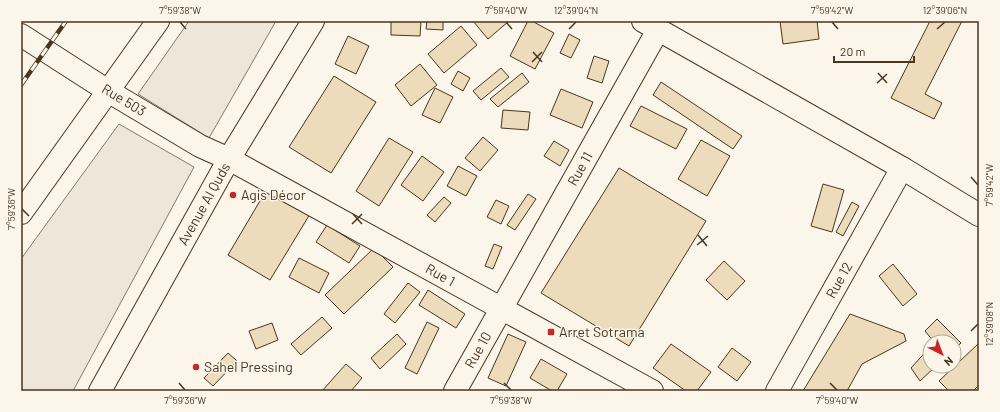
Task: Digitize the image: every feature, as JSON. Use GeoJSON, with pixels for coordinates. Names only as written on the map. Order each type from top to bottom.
{"type":"FeatureCollection","features":[{"type":"Feature","properties":{"kind":"main road"},"geometry":{"type":"LineString","coordinates":[[21,213],[158,21]]}},
{"type":"Feature","properties":{"kind":"main road","name":"Avenue Al Quds"},"geometry":{"type":"LineString","coordinates":[[100,391],[229,159],[313,21]]}},
{"type":"Feature","properties":{"kind":"main road"},"geometry":{"type":"LineString","coordinates":[[651,25],[902,168],[979,215]]}},
{"type":"Feature","properties":{"kind":"main road","name":"Rue 11"},"geometry":{"type":"LineString","coordinates":[[501,308],[651,25]]}},
{"type":"Feature","properties":{"kind":"main road","name":"Rue 503"},"geometry":{"type":"LineString","coordinates":[[21,35],[108,91],[200,146],[229,159]]}},
{"type":"Feature","properties":{"kind":"main road","name":"Rue 1"},"geometry":{"type":"LineString","coordinates":[[229,159],[652,391]]}},
{"type":"Feature","properties":{"kind":"main road","name":"Rue 12"},"geometry":{"type":"LineString","coordinates":[[777,391],[902,168]]}},
{"type":"Feature","properties":{"kind":"main road","name":"Rue 10"},"geometry":{"type":"LineString","coordinates":[[455,391],[501,308]]}},
{"type":"Feature","properties":{"kind":"shaded area"},"geometry":{"type":"Polygon","coordinates":[[[189,21],[276,21],[209,138],[138,94],[189,21]]]}},
{"type":"Feature","properties":{"kind":"shaded area"},"geometry":{"type":"Polygon","coordinates":[[[119,124],[194,167],[73,391],[21,391],[21,259],[119,124]]]}},
{"type":"Feature","properties":{"kind":"building"},"geometry":{"type":"Polygon","coordinates":[[[391,21],[421,21],[420,36],[391,35],[391,21]]]}},
{"type":"Feature","properties":{"kind":"building"},"geometry":{"type":"Polygon","coordinates":[[[427,21],[443,21],[443,30],[426,29],[427,21]]]}},
{"type":"Feature","properties":{"kind":"building"},"geometry":{"type":"Polygon","coordinates":[[[473,21],[509,21],[488,39],[473,21]]]}},
{"type":"Feature","properties":{"kind":"building"},"geometry":{"type":"Polygon","coordinates":[[[528,21],[532,21],[554,33],[535,69],[510,56],[528,21]]]}},
{"type":"Feature","properties":{"kind":"building"},"geometry":{"type":"Polygon","coordinates":[[[780,21],[817,21],[819,39],[783,44],[780,21]]]}},
{"type":"Feature","properties":{"kind":"building"},"geometry":{"type":"Polygon","coordinates":[[[930,21],[962,21],[925,94],[942,103],[934,119],[891,98],[930,21]]]}},
{"type":"Feature","properties":{"kind":"building"},"geometry":{"type":"Polygon","coordinates":[[[461,26],[477,45],[444,73],[428,54],[461,26]]]}},
{"type":"Feature","properties":{"kind":"building"},"geometry":{"type":"Polygon","coordinates":[[[569,34],[580,40],[571,58],[560,53],[569,34]]]}},
{"type":"Feature","properties":{"kind":"building"},"geometry":{"type":"Polygon","coordinates":[[[348,36],[369,46],[356,74],[335,64],[348,36]]]}},
{"type":"Feature","properties":{"kind":"building"},"geometry":{"type":"Polygon","coordinates":[[[594,56],[609,61],[602,83],[587,78],[594,56]]]}},
{"type":"Feature","properties":{"kind":"building"},"geometry":{"type":"Polygon","coordinates":[[[420,64],[437,85],[411,106],[395,85],[420,64]]]}},
{"type":"Feature","properties":{"kind":"building"},"geometry":{"type":"Polygon","coordinates":[[[501,68],[509,77],[481,100],[473,91],[501,68]]]}},
{"type":"Feature","properties":{"kind":"building"},"geometry":{"type":"Polygon","coordinates":[[[458,71],[470,78],[463,91],[451,84],[458,71]]]}},
{"type":"Feature","properties":{"kind":"building"},"geometry":{"type":"Polygon","coordinates":[[[522,73],[529,82],[498,107],[490,99],[522,73]]]}},
{"type":"Feature","properties":{"kind":"building"},"geometry":{"type":"Polygon","coordinates":[[[334,76],[376,102],[331,173],[289,147],[334,76]]]}},
{"type":"Feature","properties":{"kind":"building"},"geometry":{"type":"Polygon","coordinates":[[[661,82],[742,136],[733,149],[653,95],[661,82]]]}},
{"type":"Feature","properties":{"kind":"building"},"geometry":{"type":"Polygon","coordinates":[[[435,88],[453,97],[440,123],[422,115],[435,88]]]}},
{"type":"Feature","properties":{"kind":"building"},"geometry":{"type":"Polygon","coordinates":[[[561,89],[593,102],[582,128],[550,115],[561,89]]]}},
{"type":"Feature","properties":{"kind":"building"},"geometry":{"type":"Polygon","coordinates":[[[641,106],[687,129],[676,149],[630,126],[641,106]]]}},
{"type":"Feature","properties":{"kind":"building"},"geometry":{"type":"Polygon","coordinates":[[[503,110],[530,112],[528,130],[501,128],[503,110]]]}},
{"type":"Feature","properties":{"kind":"building"},"geometry":{"type":"Polygon","coordinates":[[[483,137],[498,150],[480,171],[465,158],[483,137]]]}},
{"type":"Feature","properties":{"kind":"building"},"geometry":{"type":"Polygon","coordinates":[[[389,138],[413,152],[379,206],[356,191],[389,138]]]}},
{"type":"Feature","properties":{"kind":"building"},"geometry":{"type":"Polygon","coordinates":[[[701,140],[730,156],[707,196],[678,179],[701,140]]]}},
{"type":"Feature","properties":{"kind":"building"},"geometry":{"type":"Polygon","coordinates":[[[554,141],[569,150],[560,166],[544,156],[554,141]]]}},
{"type":"Feature","properties":{"kind":"building"},"geometry":{"type":"Polygon","coordinates":[[[422,156],[444,172],[423,201],[401,185],[422,156]]]}},
{"type":"Feature","properties":{"kind":"building"},"geometry":{"type":"Polygon","coordinates":[[[458,166],[477,176],[466,196],[447,186],[458,166]]]}},
{"type":"Feature","properties":{"kind":"building"},"geometry":{"type":"Polygon","coordinates":[[[619,168],[706,221],[629,346],[541,293],[619,168]]]}},
{"type":"Feature","properties":{"kind":"building"},"geometry":{"type":"Polygon","coordinates":[[[823,184],[844,190],[832,232],[811,226],[823,184]]]}},
{"type":"Feature","properties":{"kind":"building"},"geometry":{"type":"Polygon","coordinates":[[[267,189],[310,214],[270,280],[228,255],[267,189]]]}},
{"type":"Feature","properties":{"kind":"building"},"geometry":{"type":"Polygon","coordinates":[[[528,194],[536,199],[515,230],[507,225],[528,194]]]}},
{"type":"Feature","properties":{"kind":"building"},"geometry":{"type":"Polygon","coordinates":[[[444,197],[451,203],[435,222],[427,215],[444,197]]]}},
{"type":"Feature","properties":{"kind":"building"},"geometry":{"type":"Polygon","coordinates":[[[496,200],[509,206],[501,224],[487,217],[496,200]]]}},
{"type":"Feature","properties":{"kind":"building"},"geometry":{"type":"Polygon","coordinates":[[[852,202],[859,206],[843,236],[836,232],[852,202]]]}},
{"type":"Feature","properties":{"kind":"building"},"geometry":{"type":"Polygon","coordinates":[[[327,225],[360,246],[349,263],[316,242],[327,225]]]}},
{"type":"Feature","properties":{"kind":"building"},"geometry":{"type":"Polygon","coordinates":[[[494,244],[502,247],[493,269],[485,266],[494,244]]]}},
{"type":"Feature","properties":{"kind":"building"},"geometry":{"type":"Polygon","coordinates":[[[374,248],[393,267],[344,314],[325,295],[374,248]]]}},
{"type":"Feature","properties":{"kind":"building"},"geometry":{"type":"Polygon","coordinates":[[[299,258],[329,273],[319,293],[289,277],[299,258]]]}},
{"type":"Feature","properties":{"kind":"building"},"geometry":{"type":"Polygon","coordinates":[[[724,261],[745,281],[727,300],[706,280],[724,261]]]}},
{"type":"Feature","properties":{"kind":"building"},"geometry":{"type":"Polygon","coordinates":[[[893,264],[917,294],[903,306],[879,276],[893,264]]]}},
{"type":"Feature","properties":{"kind":"building"},"geometry":{"type":"Polygon","coordinates":[[[408,283],[420,292],[395,323],[384,314],[408,283]]]}},
{"type":"Feature","properties":{"kind":"building"},"geometry":{"type":"Polygon","coordinates":[[[428,290],[465,314],[456,328],[419,305],[428,290]]]}},
{"type":"Feature","properties":{"kind":"building"},"geometry":{"type":"Polygon","coordinates":[[[850,314],[904,334],[906,341],[862,364],[847,391],[803,391],[850,314]]]}},
{"type":"Feature","properties":{"kind":"building"},"geometry":{"type":"Polygon","coordinates":[[[322,317],[332,328],[301,355],[291,344],[322,317]]]}},
{"type":"Feature","properties":{"kind":"building"},"geometry":{"type":"Polygon","coordinates":[[[937,319],[952,334],[927,334],[925,331],[937,319]]]}},
{"type":"Feature","properties":{"kind":"building"},"geometry":{"type":"Polygon","coordinates":[[[427,322],[439,328],[417,374],[405,368],[427,322]]]}},
{"type":"Feature","properties":{"kind":"building"},"geometry":{"type":"Polygon","coordinates":[[[272,323],[278,340],[256,349],[249,331],[272,323]]]}},
{"type":"Feature","properties":{"kind":"building"},"geometry":{"type":"Polygon","coordinates":[[[397,334],[406,344],[380,369],[371,358],[397,334]]]}},
{"type":"Feature","properties":{"kind":"building"},"geometry":{"type":"Polygon","coordinates":[[[508,334],[526,342],[506,386],[488,378],[508,334]]]}},
{"type":"Feature","properties":{"kind":"building"},"geometry":{"type":"Polygon","coordinates":[[[979,343],[979,385],[973,391],[949,391],[939,381],[946,374],[962,374],[962,359],[979,343]]]}},
{"type":"Feature","properties":{"kind":"building"},"geometry":{"type":"Polygon","coordinates":[[[671,344],[711,372],[697,391],[686,391],[653,368],[671,344]]]}},
{"type":"Feature","properties":{"kind":"building"},"geometry":{"type":"Polygon","coordinates":[[[732,348],[751,362],[737,381],[718,367],[732,348]]]}},
{"type":"Feature","properties":{"kind":"building"},"geometry":{"type":"Polygon","coordinates":[[[228,353],[237,361],[213,386],[204,378],[228,353]]]}},
{"type":"Feature","properties":{"kind":"building"},"geometry":{"type":"Polygon","coordinates":[[[922,356],[922,374],[927,374],[920,381],[911,368],[922,356]]]}},
{"type":"Feature","properties":{"kind":"building"},"geometry":{"type":"Polygon","coordinates":[[[541,359],[567,374],[557,391],[552,391],[530,378],[541,359]]]}},
{"type":"Feature","properties":{"kind":"building"},"geometry":{"type":"Polygon","coordinates":[[[346,364],[362,378],[351,391],[322,391],[346,364]]]}},
{"type":"Feature","properties":{"kind":"railway"},"geometry":{"type":"LineString","coordinates":[[21,85],[66,21]]}},
{"type":"Feature","properties":{"kind":"place","name":"Agis Décor"},"geometry":{"type":"Point","coordinates":[233,195]}},
{"type":"Feature","properties":{"kind":"place","name":"Arret Sotrama"},"geometry":{"type":"Point","coordinates":[551,332]}},
{"type":"Feature","properties":{"kind":"place","name":"Sahel Pressing"},"geometry":{"type":"Point","coordinates":[196,367]}}]}
